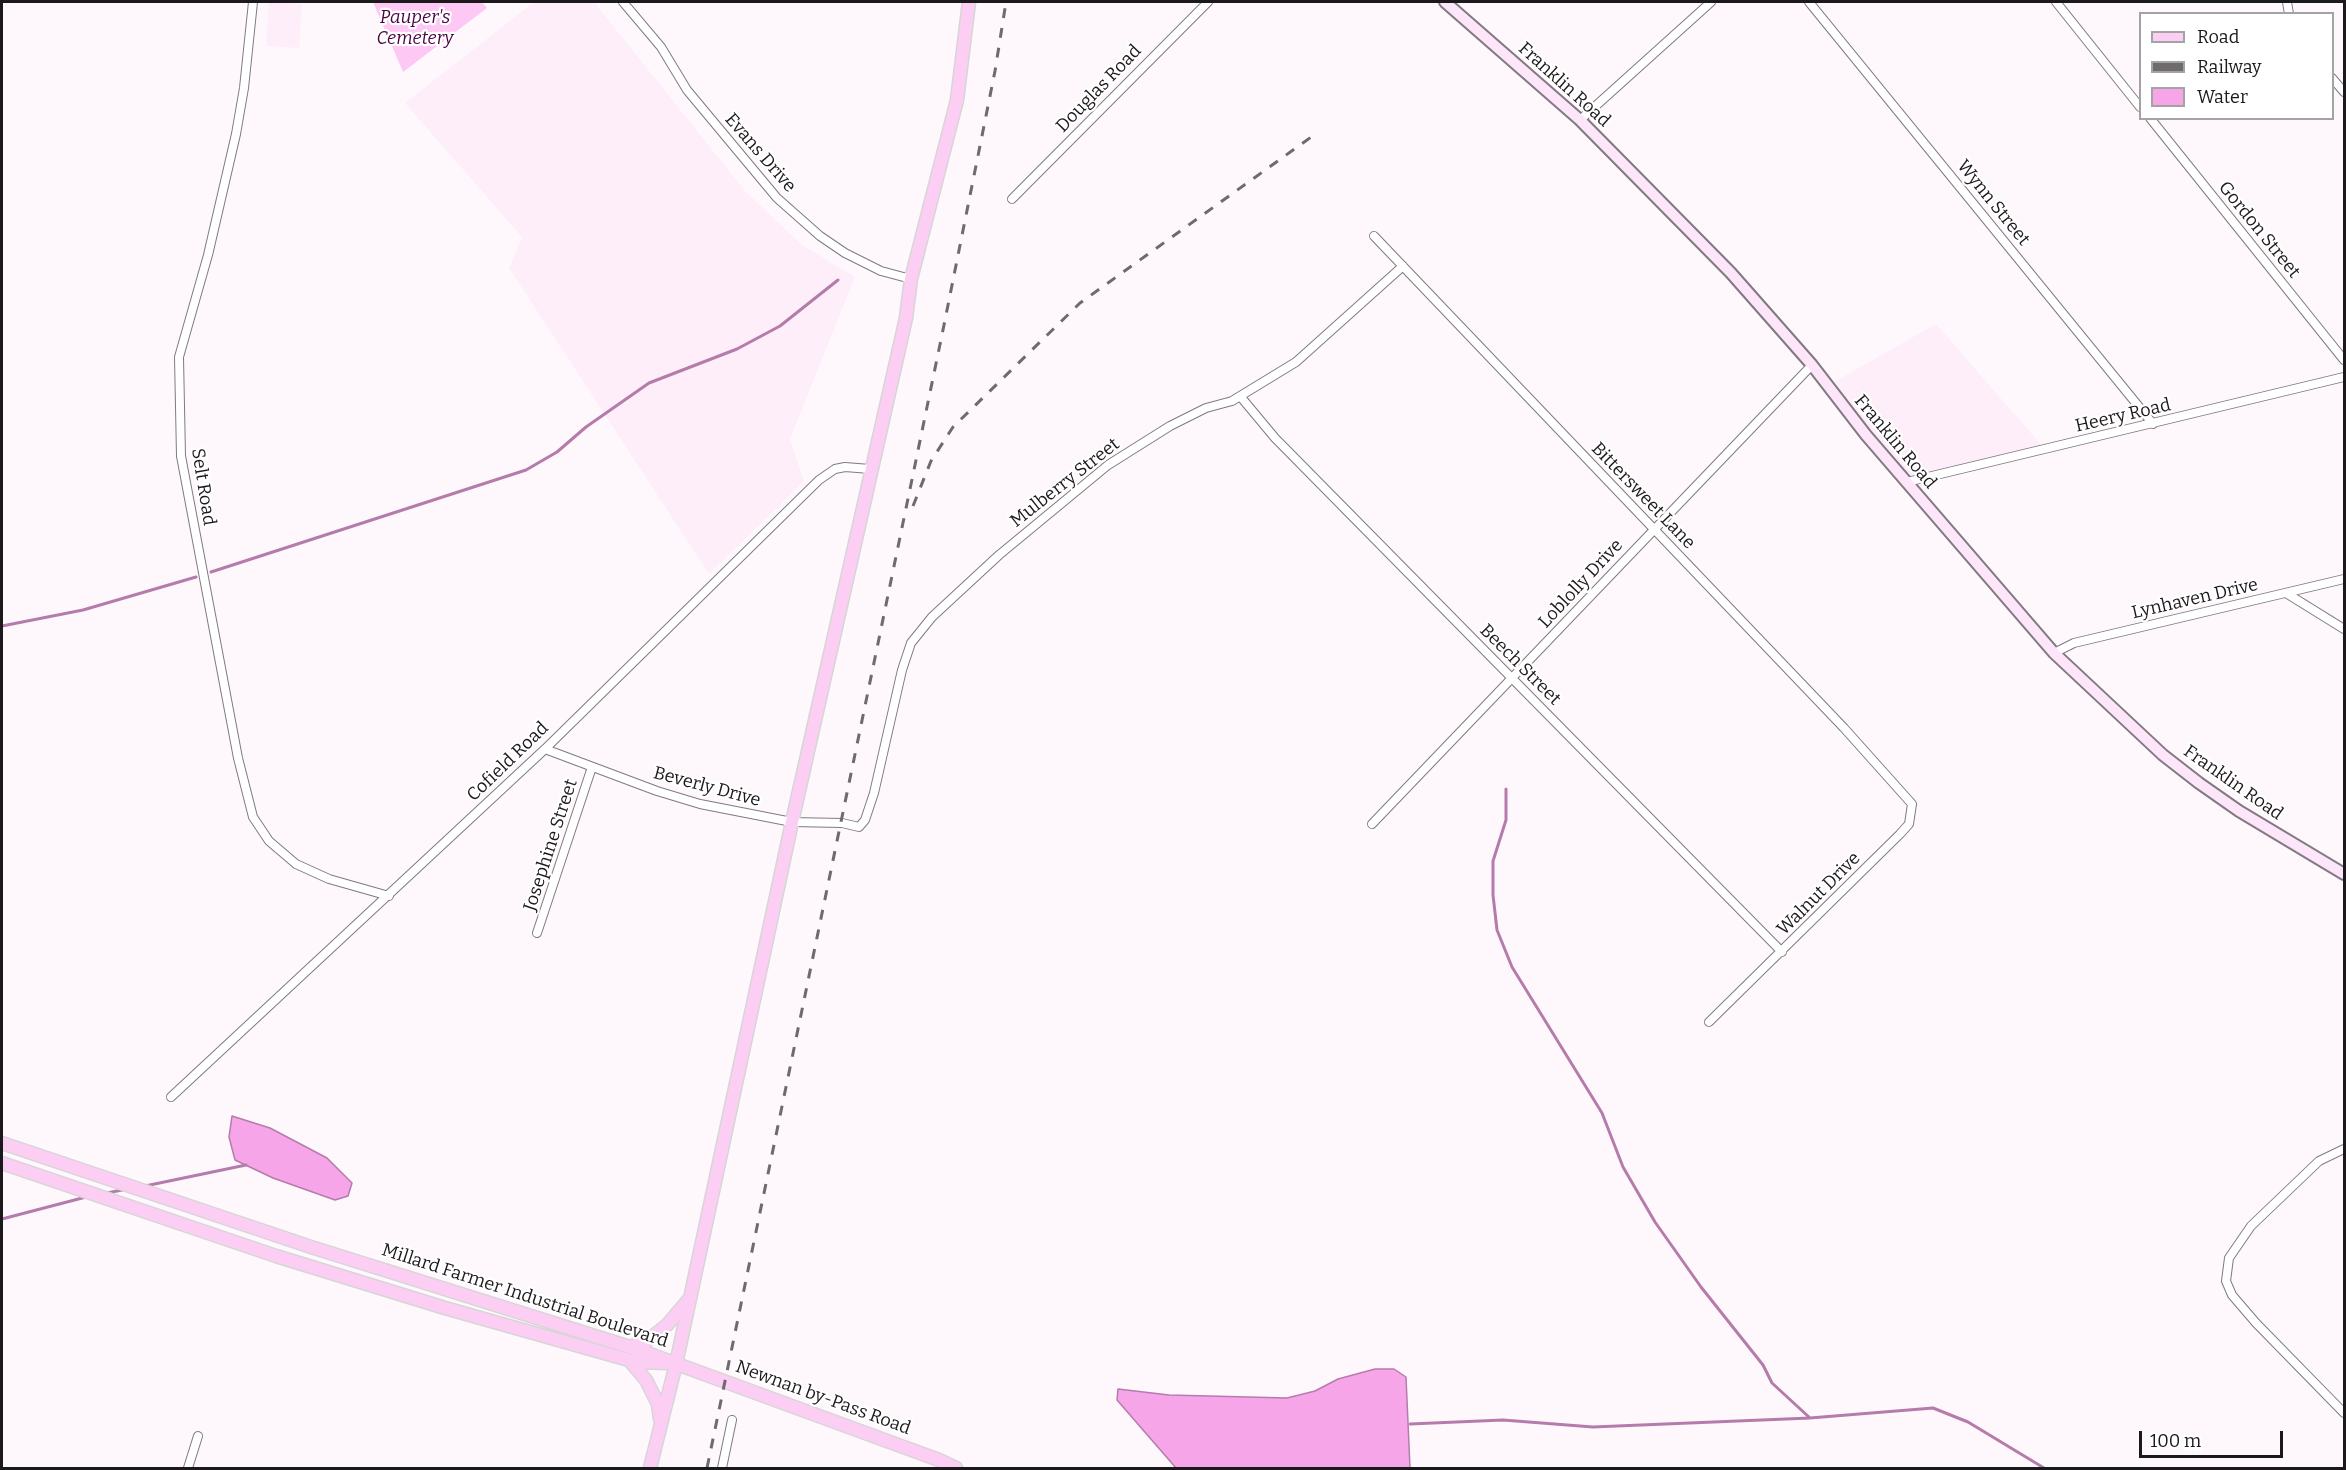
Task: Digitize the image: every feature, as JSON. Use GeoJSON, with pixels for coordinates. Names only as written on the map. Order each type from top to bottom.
{"type":"FeatureCollection","features":[{"type":"Feature","properties":{"kind":"main road"},"geometry":{"type":"LineString","coordinates":[[650,1468],[676,1364],[792,822],[906,318],[911,279],[957,99],[969,2]]}},
{"type":"Feature","properties":{"kind":"main road","name":"Franklin Road"},"geometry":{"type":"LineString","coordinates":[[1445,2],[1580,120],[1731,273],[1812,365],[1859,427],[2054,653],[2163,755],[2199,783],[2239,811],[2344,874]]}},
{"type":"Feature","properties":{"kind":"main road","name":"Millard Farmer Industrial Boulevard"},"geometry":{"type":"LineString","coordinates":[[2,1143],[311,1247],[629,1347],[676,1364]]}},
{"type":"Feature","properties":{"kind":"main road","name":"Millard Farmer Industrial Boulevard"},"geometry":{"type":"LineString","coordinates":[[2,1163],[287,1259],[445,1308],[629,1360],[676,1364]]}},
{"type":"Feature","properties":{"kind":"main road"},"geometry":{"type":"LineString","coordinates":[[629,1347],[647,1341],[667,1325],[690,1297]]}},
{"type":"Feature","properties":{"kind":"main road"},"geometry":{"type":"LineString","coordinates":[[629,1360],[646,1380],[658,1404],[661,1427]]}},
{"type":"Feature","properties":{"kind":"main road","name":"Newnan by-Pass Road"},"geometry":{"type":"LineString","coordinates":[[676,1364],[938,1464],[956,1468]]}},
{"type":"Feature","properties":{"kind":"street","name":"Selt Road"},"geometry":{"type":"LineString","coordinates":[[253,2],[247,68],[236,134],[208,255],[179,357],[181,456],[238,758],[253,818],[269,841],[296,864],[329,879],[389,896]]}},
{"type":"Feature","properties":{"kind":"street","name":"Evans Drive"},"geometry":{"type":"LineString","coordinates":[[623,2],[661,47],[687,90],[777,198],[820,236],[845,253],[881,271],[911,279]]}},
{"type":"Feature","properties":{"kind":"street","name":"Douglas Road"},"geometry":{"type":"LineString","coordinates":[[1012,199],[1208,2]]}},
{"type":"Feature","properties":{"kind":"street"},"geometry":{"type":"LineString","coordinates":[[1580,120],[1711,2]]}},
{"type":"Feature","properties":{"kind":"street","name":"Wynn Street"},"geometry":{"type":"LineString","coordinates":[[1809,2],[2153,424]]}},
{"type":"Feature","properties":{"kind":"street"},"geometry":{"type":"LineString","coordinates":[[2056,2],[2139,106]]}},
{"type":"Feature","properties":{"kind":"street"},"geometry":{"type":"LineString","coordinates":[[2334,80],[2344,92]]}},
{"type":"Feature","properties":{"kind":"street","name":"Gordon Street"},"geometry":{"type":"LineString","coordinates":[[2152,120],[2344,360]]}},
{"type":"Feature","properties":{"kind":"street","name":"Bittersweet Lane"},"geometry":{"type":"LineString","coordinates":[[1374,236],[1890,777]]}},
{"type":"Feature","properties":{"kind":"street","name":"Mulberry Street"},"geometry":{"type":"LineString","coordinates":[[865,820],[874,793],[902,670],[911,643],[932,617],[999,555],[1108,465],[1170,426],[1206,408],[1240,396],[1269,380],[1315,347],[1403,266]]}},
{"type":"Feature","properties":{"kind":"street","name":"Loblolly Drive"},"geometry":{"type":"LineString","coordinates":[[1372,824],[1812,365]]}},
{"type":"Feature","properties":{"kind":"street","name":"Heery Road"},"geometry":{"type":"LineString","coordinates":[[1907,482],[2344,377]]}},
{"type":"Feature","properties":{"kind":"street","name":"Beech Street"},"geometry":{"type":"LineString","coordinates":[[1240,396],[1275,438],[1782,952]]}},
{"type":"Feature","properties":{"kind":"street","name":"Cofield Road"},"geometry":{"type":"LineString","coordinates":[[171,1097],[545,749],[827,474],[845,467],[870,469]]}},
{"type":"Feature","properties":{"kind":"street","name":"Lynhaven Drive"},"geometry":{"type":"LineString","coordinates":[[2054,653],[2074,643],[2344,579]]}},
{"type":"Feature","properties":{"kind":"street"},"geometry":{"type":"LineString","coordinates":[[2286,593],[2344,629]]}},
{"type":"Feature","properties":{"kind":"street","name":"Beverly Drive"},"geometry":{"type":"LineString","coordinates":[[545,749],[700,804],[792,822],[842,823],[859,826],[865,820]]}},
{"type":"Feature","properties":{"kind":"street","name":"Josephine Street"},"geometry":{"type":"LineString","coordinates":[[537,933],[592,767]]}},
{"type":"Feature","properties":{"kind":"street","name":"Walnut Drive"},"geometry":{"type":"LineString","coordinates":[[1709,1022],[1909,824],[1912,804],[1890,777]]}},
{"type":"Feature","properties":{"kind":"street"},"geometry":{"type":"LineString","coordinates":[[2344,1149],[2319,1161],[2251,1226],[2229,1258],[2226,1281],[2232,1295],[2256,1323],[2344,1413]]}},
{"type":"Feature","properties":{"kind":"street"},"geometry":{"type":"LineString","coordinates":[[722,1468],[732,1420]]}},
{"type":"Feature","properties":{"kind":"street"},"geometry":{"type":"LineString","coordinates":[[188,1468],[198,1436]]}},
{"type":"Feature","properties":{"kind":"shaded area"},"geometry":{"type":"Polygon","coordinates":[[[269,2],[302,4],[299,48],[266,46],[269,2]]]}},
{"type":"Feature","properties":{"kind":"shaded area"},"geometry":{"type":"Polygon","coordinates":[[[534,2],[594,2],[745,191],[802,245],[855,277],[790,439],[804,481],[709,574],[509,268],[522,237],[405,103],[534,2]]]}},
{"type":"Feature","properties":{"kind":"shaded area"},"geometry":{"type":"Polygon","coordinates":[[[1936,324],[2043,447],[1906,484],[1827,386],[1936,324]]]}},
{"type":"Feature","properties":{"kind":"green space","name":"Pauper's Cemetery"},"geometry":{"type":"Polygon","coordinates":[[[373,2],[482,2],[487,8],[403,72],[373,2]]]}},
{"type":"Feature","properties":{"kind":"water"},"geometry":{"type":"Polygon","coordinates":[[[232,1116],[270,1128],[327,1158],[352,1183],[348,1196],[335,1200],[273,1178],[235,1160],[229,1137],[232,1116]]]}},
{"type":"Feature","properties":{"kind":"water"},"geometry":{"type":"Polygon","coordinates":[[[1375,1369],[1394,1369],[1406,1377],[1410,1468],[1176,1468],[1117,1400],[1118,1389],[1169,1395],[1287,1398],[1315,1391],[1338,1379],[1375,1369]]]}},
{"type":"Feature","properties":{"kind":"waterway"},"geometry":{"type":"LineString","coordinates":[[211,572],[526,470],[557,452],[586,427],[649,383],[737,349],[780,326],[838,280]]}},
{"type":"Feature","properties":{"kind":"waterway"},"geometry":{"type":"LineString","coordinates":[[2,626],[83,610],[196,577]]}},
{"type":"Feature","properties":{"kind":"waterway"},"geometry":{"type":"LineString","coordinates":[[1506,789],[1506,820],[1493,861],[1493,895],[1497,930],[1512,967],[1602,1113],[1623,1167],[1655,1222],[1701,1287],[1763,1365],[1772,1383],[1810,1418]]}},
{"type":"Feature","properties":{"kind":"waterway"},"geometry":{"type":"LineString","coordinates":[[145,1186],[246,1165]]}},
{"type":"Feature","properties":{"kind":"waterway"},"geometry":{"type":"LineString","coordinates":[[107,1193],[127,1189]]}},
{"type":"Feature","properties":{"kind":"waterway"},"geometry":{"type":"LineString","coordinates":[[2,1219],[86,1197]]}},
{"type":"Feature","properties":{"kind":"waterway"},"geometry":{"type":"LineString","coordinates":[[1410,1424],[1503,1420],[1593,1427],[1810,1418],[1933,1408],[1968,1422],[2044,1468]]}},
{"type":"Feature","properties":{"kind":"railway"},"geometry":{"type":"LineString","coordinates":[[707,1468],[944,325],[995,71],[1006,2]]}},
{"type":"Feature","properties":{"kind":"railway"},"geometry":{"type":"LineString","coordinates":[[913,506],[931,461],[953,427],[1080,303],[1314,135]]}}]}
